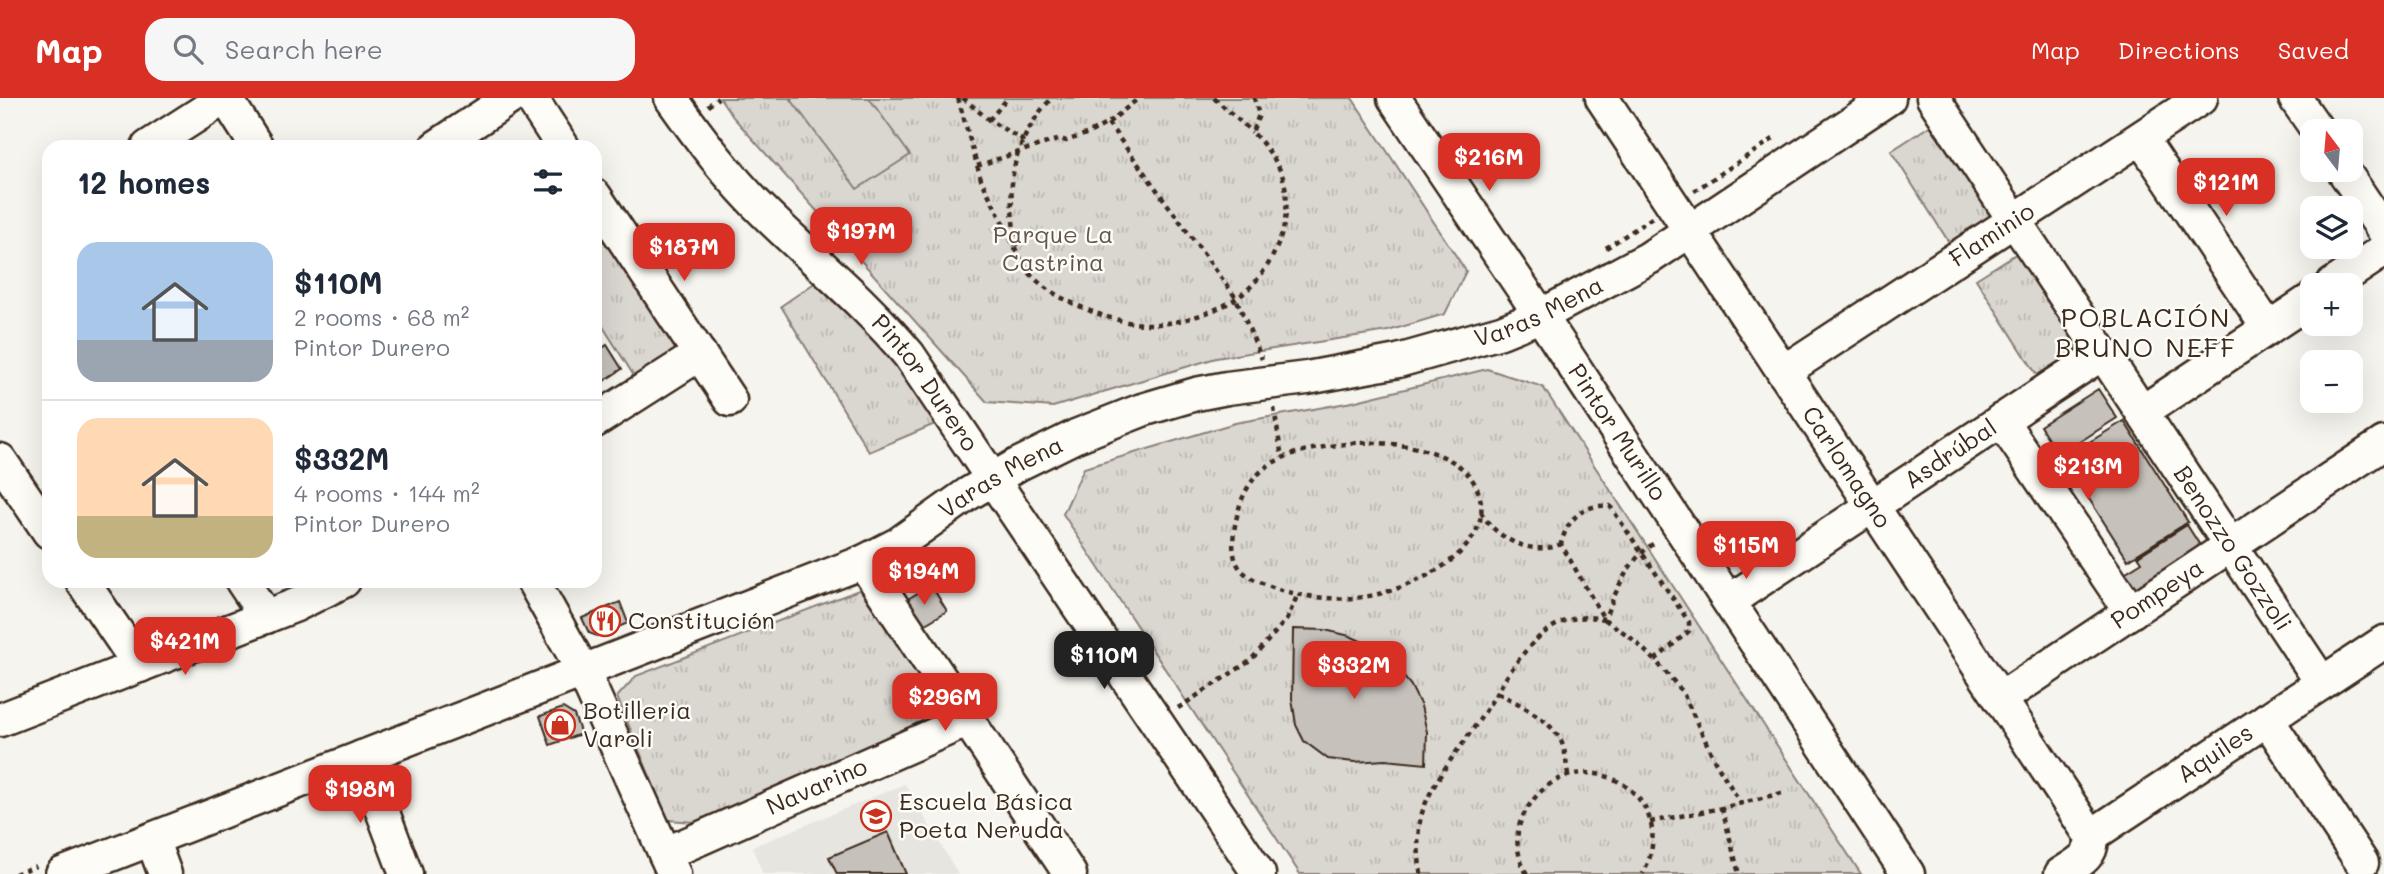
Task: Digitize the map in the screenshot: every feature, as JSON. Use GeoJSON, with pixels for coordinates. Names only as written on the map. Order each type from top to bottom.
{"type":"FeatureCollection","features":[{"type":"Feature","properties":{"kind":"street"},"geometry":{"type":"LineString","coordinates":[[159,140],[225,98],[252,140]]}},
{"type":"Feature","properties":{"kind":"street"},"geometry":{"type":"LineString","coordinates":[[447,140],[510,98]]}},
{"type":"Feature","properties":{"kind":"street"},"geometry":{"type":"LineString","coordinates":[[531,98],[558,140]]}},
{"type":"Feature","properties":{"kind":"street","name":"Pintor Durero"},"geometry":{"type":"LineString","coordinates":[[671,98],[704,145],[744,192],[894,337],[922,373],[1259,874]]}},
{"type":"Feature","properties":{"kind":"street","name":"Pintor Murillo"},"geometry":{"type":"LineString","coordinates":[[1394,98],[1908,874]]}},
{"type":"Feature","properties":{"kind":"street","name":"Carlomagno"},"geometry":{"type":"LineString","coordinates":[[1602,98],[2091,836]]}},
{"type":"Feature","properties":{"kind":"street","name":"Varas Mena"},"geometry":{"type":"LineString","coordinates":[[62,874],[863,562],[898,544],[992,478],[1076,436],[1165,403],[1227,388],[1320,376],[1398,361],[1501,332],[1540,316],[1649,258],[1680,218],[1889,98]]}},
{"type":"Feature","properties":{"kind":"street","name":"Benozzo Gozzoli"},"geometry":{"type":"LineString","coordinates":[[1933,98],[2322,683]]}},
{"type":"Feature","properties":{"kind":"street","name":"Flaminio"},"geometry":{"type":"LineString","coordinates":[[1783,372],[2201,98]]}},
{"type":"Feature","properties":{"kind":"street"},"geometry":{"type":"LineString","coordinates":[[2295,98],[2310,119]]}},
{"type":"Feature","properties":{"kind":"street"},"geometry":{"type":"LineString","coordinates":[[2141,138],[2268,328]]}},
{"type":"Feature","properties":{"kind":"street"},"geometry":{"type":"LineString","coordinates":[[2351,182],[2384,232]]}},
{"type":"Feature","properties":{"kind":"street"},"geometry":{"type":"LineString","coordinates":[[602,216],[730,400]]}},
{"type":"Feature","properties":{"kind":"street"},"geometry":{"type":"LineString","coordinates":[[2350,273],[2384,250]]}},
{"type":"Feature","properties":{"kind":"street"},"geometry":{"type":"LineString","coordinates":[[2142,412],[2300,307]]}},
{"type":"Feature","properties":{"kind":"street","name":"Asdrúbal"},"geometry":{"type":"LineString","coordinates":[[1729,601],[2103,353]]}},
{"type":"Feature","properties":{"kind":"street"},"geometry":{"type":"LineString","coordinates":[[602,417],[700,354]]}},
{"type":"Feature","properties":{"kind":"street"},"geometry":{"type":"LineString","coordinates":[[2001,420],[2131,612]]}},
{"type":"Feature","properties":{"kind":"street","name":"Pompeya"},"geometry":{"type":"LineString","coordinates":[[2000,699],[2384,443]]}},
{"type":"Feature","properties":{"kind":"street"},"geometry":{"type":"LineString","coordinates":[[0,460],[42,522]]}},
{"type":"Feature","properties":{"kind":"street"},"geometry":{"type":"LineString","coordinates":[[863,562],[1070,874]]}},
{"type":"Feature","properties":{"kind":"street"},"geometry":{"type":"LineString","coordinates":[[87,588],[140,666]]}},
{"type":"Feature","properties":{"kind":"street"},"geometry":{"type":"LineString","coordinates":[[247,588],[266,617]]}},
{"type":"Feature","properties":{"kind":"street"},"geometry":{"type":"LineString","coordinates":[[4,712],[140,666],[318,596],[332,588]]}},
{"type":"Feature","properties":{"kind":"street"},"geometry":{"type":"LineString","coordinates":[[537,588],[583,671],[670,864]]}},
{"type":"Feature","properties":{"kind":"street","name":"Aquiles"},"geometry":{"type":"LineString","coordinates":[[2062,874],[2087,856],[2092,846],[2091,836],[2384,642]]}},
{"type":"Feature","properties":{"kind":"street"},"geometry":{"type":"LineString","coordinates":[[2267,719],[2361,863]]}},
{"type":"Feature","properties":{"kind":"street","name":"Navarino"},"geometry":{"type":"LineString","coordinates":[[670,864],[968,720]]}},
{"type":"Feature","properties":{"kind":"street"},"geometry":{"type":"LineString","coordinates":[[362,757],[407,874]]}},
{"type":"Feature","properties":{"kind":"street"},"geometry":{"type":"LineString","coordinates":[[152,839],[165,874]]}},
{"type":"Feature","properties":{"kind":"path"},"geometry":{"type":"LineString","coordinates":[[958,98],[981,180],[1024,265],[1042,286],[1063,299],[1111,319],[1158,324],[1206,312],[1236,298],[1256,280],[1278,243],[1287,204],[1281,172],[1246,124],[1214,98]]}},
{"type":"Feature","properties":{"kind":"path"},"geometry":{"type":"LineString","coordinates":[[963,98],[989,120],[1022,140],[1025,147]]}},
{"type":"Feature","properties":{"kind":"path"},"geometry":{"type":"LineString","coordinates":[[989,120],[1008,98]]}},
{"type":"Feature","properties":{"kind":"path"},"geometry":{"type":"LineString","coordinates":[[977,166],[1052,142],[1077,138],[1108,123],[1139,98]]}},
{"type":"Feature","properties":{"kind":"path"},"geometry":{"type":"LineString","coordinates":[[1252,132],[1259,115],[1254,98]]}},
{"type":"Feature","properties":{"kind":"path"},"geometry":{"type":"LineString","coordinates":[[1017,249],[1012,188],[1016,153],[1049,99]]}},
{"type":"Feature","properties":{"kind":"path"},"geometry":{"type":"LineString","coordinates":[[1108,123],[1236,298],[1260,351]]}},
{"type":"Feature","properties":{"kind":"path"},"geometry":{"type":"LineString","coordinates":[[1680,218],[1782,134]]}},
{"type":"Feature","properties":{"kind":"path"},"geometry":{"type":"LineString","coordinates":[[1275,416],[1282,458]]}},
{"type":"Feature","properties":{"kind":"path"},"geometry":{"type":"LineString","coordinates":[[1352,443],[1412,446],[1448,461],[1467,473],[1477,488],[1481,512],[1481,520],[1475,534],[1441,568],[1406,586],[1387,592],[1353,598],[1279,590],[1256,580],[1238,567],[1234,558],[1238,514],[1244,495],[1261,469],[1282,458],[1352,443]]}},
{"type":"Feature","properties":{"kind":"path"},"geometry":{"type":"LineString","coordinates":[[1655,660],[1689,631],[1689,622],[1610,506],[1599,505],[1584,510],[1571,519],[1564,530],[1561,544],[1604,619],[1629,636],[1682,691],[1715,761],[1741,804]]}},
{"type":"Feature","properties":{"kind":"path"},"geometry":{"type":"LineString","coordinates":[[1481,512],[1493,528],[1518,544],[1545,548],[1561,544]]}},
{"type":"Feature","properties":{"kind":"path"},"geometry":{"type":"LineString","coordinates":[[1604,619],[1628,568],[1648,547]]}},
{"type":"Feature","properties":{"kind":"path"},"geometry":{"type":"LineString","coordinates":[[1187,702],[1250,661],[1287,619],[1298,594]]}},
{"type":"Feature","properties":{"kind":"path"},"geometry":{"type":"LineString","coordinates":[[1421,874],[1419,835],[1427,802],[1440,778],[1526,652],[1548,630],[1570,619],[1604,619]]}},
{"type":"Feature","properties":{"kind":"path"},"geometry":{"type":"LineString","coordinates":[[1498,693],[1532,712],[1560,739],[1568,774]]}},
{"type":"Feature","properties":{"kind":"path"},"geometry":{"type":"LineString","coordinates":[[1527,874],[1517,843],[1519,823],[1530,800],[1546,785],[1568,774],[1599,773],[1619,781],[1636,795],[1647,811],[1653,835],[1650,860],[1643,874]]}},
{"type":"Feature","properties":{"kind":"path"},"geometry":{"type":"LineString","coordinates":[[1650,822],[1782,793]]}},
{"type":"Feature","properties":{"kind":"path"},"geometry":{"type":"LineString","coordinates":[[1722,808],[1739,874]]}},
{"type":"Feature","properties":{"kind":"shaded area","name":"Escuela Básica Poeta Neruda"},"geometry":{"type":"Polygon","coordinates":[[[905,784],[958,874],[763,874],[752,847],[905,784]]]}},
{"type":"Feature","properties":{"kind":"green space","name":"Parque La Castrina"},"geometry":{"type":"Polygon","coordinates":[[[720,98],[1352,98],[1466,271],[1445,314],[1388,331],[1216,358],[1053,407],[987,402],[733,117],[720,98]]]}},
{"type":"Feature","properties":{"kind":"green space"},"geometry":{"type":"Polygon","coordinates":[[[790,98],[869,98],[910,155],[857,189],[790,98]]]}},
{"type":"Feature","properties":{"kind":"green space"},"geometry":{"type":"Polygon","coordinates":[[[1933,124],[1994,220],[1952,247],[1891,151],[1933,124]]]}},
{"type":"Feature","properties":{"kind":"green space"},"geometry":{"type":"Polygon","coordinates":[[[612,236],[684,348],[636,379],[602,325],[602,242],[612,236]]]}},
{"type":"Feature","properties":{"kind":"green space"},"geometry":{"type":"Polygon","coordinates":[[[2019,252],[2080,348],[2037,375],[1976,279],[2019,252]]]}},
{"type":"Feature","properties":{"kind":"green space"},"geometry":{"type":"Polygon","coordinates":[[[816,282],[893,357],[935,424],[869,452],[781,306],[816,282]]]}},
{"type":"Feature","properties":{"kind":"green space"},"geometry":{"type":"Polygon","coordinates":[[[1487,369],[1543,387],[1861,874],[1300,874],[1063,514],[1084,468],[1235,423],[1352,402],[1487,369]]]}},
{"type":"Feature","properties":{"kind":"green space"},"geometry":{"type":"Polygon","coordinates":[[[864,588],[937,699],[933,717],[695,822],[668,820],[617,697],[636,676],[864,588]]]}},
{"type":"Feature","properties":{"kind":"building"},"geometry":{"type":"Polygon","coordinates":[[[607,345],[622,369],[602,382],[602,348],[607,345]]]}},
{"type":"Feature","properties":{"kind":"building"},"geometry":{"type":"Polygon","coordinates":[[[2098,389],[2117,418],[2059,455],[2040,426],[2098,389]]]}},
{"type":"Feature","properties":{"kind":"building"},"geometry":{"type":"Polygon","coordinates":[[[2124,421],[2188,522],[2128,560],[2063,458],[2124,421]]]}},
{"type":"Feature","properties":{"kind":"building"},"geometry":{"type":"Polygon","coordinates":[[[2187,525],[2203,550],[2136,593],[2123,574],[2142,562],[2138,556],[2187,525]]]}},
{"type":"Feature","properties":{"kind":"building"},"geometry":{"type":"Polygon","coordinates":[[[931,585],[947,611],[917,629],[901,603],[931,585]]]}},
{"type":"Feature","properties":{"kind":"building","name":"Constitución"},"geometry":{"type":"Polygon","coordinates":[[[620,602],[628,623],[597,636],[589,633],[582,618],[620,602]]]}},
{"type":"Feature","properties":{"kind":"building"},"geometry":{"type":"Polygon","coordinates":[[[1293,629],[1325,630],[1350,636],[1374,647],[1390,659],[1411,686],[1421,706],[1427,732],[1426,764],[1328,759],[1304,741],[1296,725],[1292,699],[1293,629]]]}},
{"type":"Feature","properties":{"kind":"building","name":"Botilleria Varoli"},"geometry":{"type":"Polygon","coordinates":[[[563,708],[574,715],[581,734],[550,745],[540,716],[563,708]]]}},
{"type":"Feature","properties":{"kind":"building"},"geometry":{"type":"Polygon","coordinates":[[[888,832],[906,874],[837,874],[829,857],[888,832]]]}},
{"type":"Feature","properties":{"kind":"place","name":"Constitución"},"geometry":{"type":"Point","coordinates":[605,621]}},
{"type":"Feature","properties":{"kind":"place","name":"Botilleria Varoli"},"geometry":{"type":"Point","coordinates":[560,725]}},
{"type":"Feature","properties":{"kind":"place","name":"Escuela Básica Poeta Neruda"},"geometry":{"type":"Point","coordinates":[876,816]}},
{"type":"Feature","properties":{"kind":"district","name":"POBLACIÓN BRUNO NEFF"},"geometry":{"type":"Point","coordinates":[2146,333]}}]}
